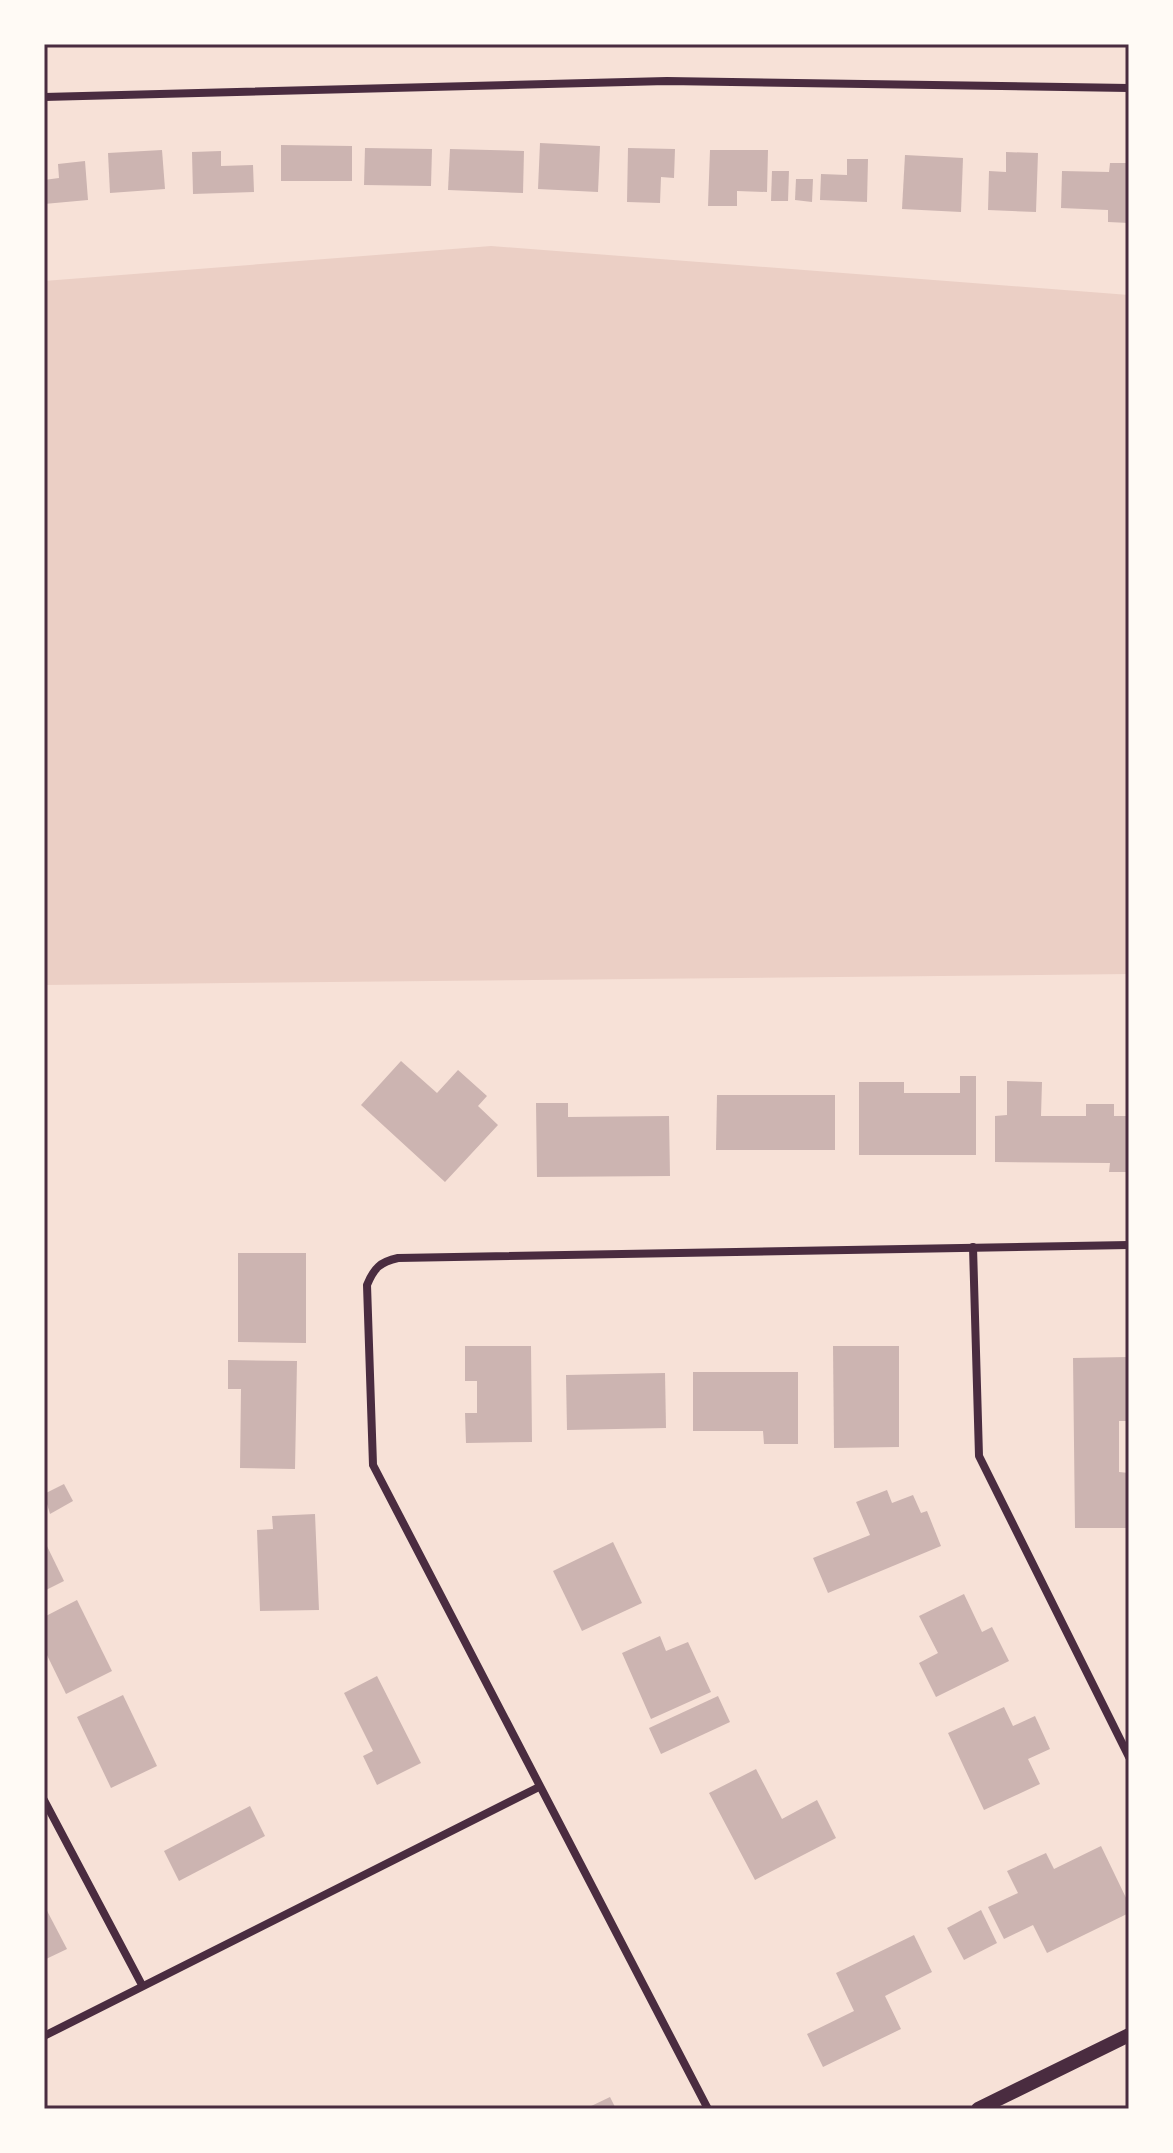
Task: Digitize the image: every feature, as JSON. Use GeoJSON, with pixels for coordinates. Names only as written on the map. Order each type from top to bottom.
{"type":"FeatureCollection","features":[{"type":"Feature","properties":{"kind":"street"},"geometry":{"type":"LineString","coordinates":[[44,97],[136,92],[667,81],[1129,88]]}},
{"type":"Feature","properties":{"kind":"street"},"geometry":{"type":"LineString","coordinates":[[708,2109],[373,1465],[367,1285],[372,1271],[383,1261],[398,1258],[1129,1245]]}},
{"type":"Feature","properties":{"kind":"street"},"geometry":{"type":"LineString","coordinates":[[973,1247],[979,1456],[1129,1757]]}},
{"type":"Feature","properties":{"kind":"street"},"geometry":{"type":"LineString","coordinates":[[44,2036],[539,1787]]}},
{"type":"Feature","properties":{"kind":"street"},"geometry":{"type":"LineString","coordinates":[[44,1800],[142,1985]]}},
{"type":"Feature","properties":{"kind":"street"},"geometry":{"type":"LineString","coordinates":[[978,2109],[1129,2035]]}},
{"type":"Feature","properties":{"kind":"shaded area"},"geometry":{"type":"Polygon","coordinates":[[[491,246],[1129,295],[1129,974],[44,985],[44,281],[491,246]]]}},
{"type":"Feature","properties":{"kind":"building"},"geometry":{"type":"Polygon","coordinates":[[[540,143],[600,146],[598,192],[538,189],[540,143]]]}},
{"type":"Feature","properties":{"kind":"building"},"geometry":{"type":"Polygon","coordinates":[[[281,145],[352,146],[352,181],[281,181],[281,145]]]}},
{"type":"Feature","properties":{"kind":"building"},"geometry":{"type":"Polygon","coordinates":[[[365,148],[432,149],[431,186],[364,185],[365,148]]]}},
{"type":"Feature","properties":{"kind":"building"},"geometry":{"type":"Polygon","coordinates":[[[628,148],[675,149],[674,178],[661,177],[660,203],[627,202],[628,148]]]}},
{"type":"Feature","properties":{"kind":"building"},"geometry":{"type":"Polygon","coordinates":[[[450,149],[524,151],[523,193],[448,190],[450,149]]]}},
{"type":"Feature","properties":{"kind":"building"},"geometry":{"type":"Polygon","coordinates":[[[162,150],[165,189],[110,193],[108,153],[162,150]]]}},
{"type":"Feature","properties":{"kind":"building"},"geometry":{"type":"Polygon","coordinates":[[[710,150],[768,150],[767,192],[737,191],[737,206],[708,206],[710,150]]]}},
{"type":"Feature","properties":{"kind":"building"},"geometry":{"type":"Polygon","coordinates":[[[221,151],[221,166],[253,165],[254,192],[193,194],[192,152],[221,151]]]}},
{"type":"Feature","properties":{"kind":"building"},"geometry":{"type":"Polygon","coordinates":[[[1006,152],[1038,153],[1036,212],[988,210],[989,171],[1006,172],[1006,152]]]}},
{"type":"Feature","properties":{"kind":"building"},"geometry":{"type":"Polygon","coordinates":[[[905,155],[963,158],[961,212],[902,209],[905,155]]]}},
{"type":"Feature","properties":{"kind":"building"},"geometry":{"type":"Polygon","coordinates":[[[847,159],[868,159],[867,202],[820,200],[821,174],[847,175],[847,159]]]}},
{"type":"Feature","properties":{"kind":"building"},"geometry":{"type":"Polygon","coordinates":[[[85,161],[88,200],[44,204],[44,180],[59,178],[58,164],[85,161]]]}},
{"type":"Feature","properties":{"kind":"building"},"geometry":{"type":"Polygon","coordinates":[[[1110,163],[1129,163],[1129,223],[1108,222],[1108,210],[1061,208],[1062,171],[1109,172],[1110,163]]]}},
{"type":"Feature","properties":{"kind":"building"},"geometry":{"type":"Polygon","coordinates":[[[772,171],[789,171],[788,201],[771,201],[772,171]]]}},
{"type":"Feature","properties":{"kind":"building"},"geometry":{"type":"Polygon","coordinates":[[[796,179],[813,179],[812,202],[795,200],[796,179]]]}},
{"type":"Feature","properties":{"kind":"building"},"geometry":{"type":"Polygon","coordinates":[[[401,1061],[437,1093],[458,1070],[487,1096],[478,1106],[498,1125],[445,1182],[361,1105],[401,1061]]]}},
{"type":"Feature","properties":{"kind":"building"},"geometry":{"type":"Polygon","coordinates":[[[960,1076],[976,1076],[976,1155],[859,1155],[859,1082],[904,1082],[904,1093],[960,1093],[960,1076]]]}},
{"type":"Feature","properties":{"kind":"building"},"geometry":{"type":"Polygon","coordinates":[[[1007,1081],[1042,1082],[1041,1116],[1086,1116],[1086,1104],[1114,1104],[1114,1116],[1129,1116],[1129,1172],[1109,1172],[1110,1163],[995,1162],[995,1116],[1007,1115],[1007,1081]]]}},
{"type":"Feature","properties":{"kind":"building"},"geometry":{"type":"Polygon","coordinates":[[[717,1095],[835,1095],[835,1150],[716,1150],[717,1095]]]}},
{"type":"Feature","properties":{"kind":"building"},"geometry":{"type":"Polygon","coordinates":[[[536,1103],[568,1103],[568,1117],[669,1116],[670,1176],[537,1177],[536,1103]]]}},
{"type":"Feature","properties":{"kind":"building"},"geometry":{"type":"Polygon","coordinates":[[[238,1253],[306,1253],[306,1343],[238,1342],[238,1253]]]}},
{"type":"Feature","properties":{"kind":"building"},"geometry":{"type":"Polygon","coordinates":[[[465,1346],[531,1346],[532,1442],[466,1443],[465,1413],[477,1413],[477,1381],[465,1381],[465,1346]]]}},
{"type":"Feature","properties":{"kind":"building"},"geometry":{"type":"Polygon","coordinates":[[[833,1346],[899,1346],[899,1447],[834,1448],[833,1346]]]}},
{"type":"Feature","properties":{"kind":"building"},"geometry":{"type":"Polygon","coordinates":[[[1129,1357],[1129,1421],[1119,1421],[1119,1472],[1129,1473],[1129,1528],[1075,1528],[1073,1358],[1129,1357]]]}},
{"type":"Feature","properties":{"kind":"building"},"geometry":{"type":"Polygon","coordinates":[[[228,1360],[297,1361],[295,1469],[240,1468],[241,1389],[228,1389],[228,1360]]]}},
{"type":"Feature","properties":{"kind":"building"},"geometry":{"type":"Polygon","coordinates":[[[693,1372],[798,1372],[798,1444],[764,1444],[763,1431],[693,1431],[693,1372]]]}},
{"type":"Feature","properties":{"kind":"building"},"geometry":{"type":"Polygon","coordinates":[[[665,1373],[666,1428],[567,1430],[566,1375],[665,1373]]]}},
{"type":"Feature","properties":{"kind":"building"},"geometry":{"type":"Polygon","coordinates":[[[64,1484],[73,1501],[50,1514],[44,1494],[64,1484]]]}},
{"type":"Feature","properties":{"kind":"building"},"geometry":{"type":"Polygon","coordinates":[[[887,1490],[892,1503],[913,1495],[921,1513],[927,1511],[941,1546],[828,1593],[813,1558],[870,1535],[856,1502],[887,1490]]]}},
{"type":"Feature","properties":{"kind":"building"},"geometry":{"type":"Polygon","coordinates":[[[315,1514],[319,1610],[260,1611],[257,1530],[273,1529],[272,1516],[315,1514]]]}},
{"type":"Feature","properties":{"kind":"building"},"geometry":{"type":"Polygon","coordinates":[[[44,1540],[64,1581],[44,1591],[44,1540]]]}},
{"type":"Feature","properties":{"kind":"building"},"geometry":{"type":"Polygon","coordinates":[[[613,1542],[642,1603],[582,1631],[553,1571],[613,1542]]]}},
{"type":"Feature","properties":{"kind":"building"},"geometry":{"type":"Polygon","coordinates":[[[964,1594],[982,1632],[992,1627],[1009,1661],[936,1697],[919,1663],[938,1653],[919,1616],[964,1594]]]}},
{"type":"Feature","properties":{"kind":"building"},"geometry":{"type":"Polygon","coordinates":[[[77,1600],[112,1671],[66,1694],[44,1649],[44,1617],[77,1600]]]}},
{"type":"Feature","properties":{"kind":"building"},"geometry":{"type":"Polygon","coordinates":[[[660,1636],[666,1651],[688,1642],[711,1692],[651,1719],[622,1653],[660,1636]]]}},
{"type":"Feature","properties":{"kind":"building"},"geometry":{"type":"Polygon","coordinates":[[[377,1676],[421,1763],[377,1785],[363,1756],[373,1751],[344,1693],[377,1676]]]}},
{"type":"Feature","properties":{"kind":"building"},"geometry":{"type":"Polygon","coordinates":[[[123,1695],[157,1766],[111,1788],[77,1717],[123,1695]]]}},
{"type":"Feature","properties":{"kind":"building"},"geometry":{"type":"Polygon","coordinates":[[[718,1696],[730,1722],[661,1754],[649,1728],[718,1696]]]}},
{"type":"Feature","properties":{"kind":"building"},"geometry":{"type":"Polygon","coordinates":[[[1004,1707],[1013,1726],[1035,1716],[1050,1749],[1028,1759],[1040,1784],[984,1810],[948,1733],[1004,1707]]]}},
{"type":"Feature","properties":{"kind":"building"},"geometry":{"type":"Polygon","coordinates":[[[756,1769],[782,1819],[817,1800],[836,1838],[755,1880],[709,1793],[756,1769]]]}},
{"type":"Feature","properties":{"kind":"building"},"geometry":{"type":"Polygon","coordinates":[[[250,1806],[265,1836],[179,1881],[164,1851],[250,1806]]]}},
{"type":"Feature","properties":{"kind":"building"},"geometry":{"type":"Polygon","coordinates":[[[1101,1846],[1129,1904],[1129,1913],[1047,1953],[1033,1925],[1004,1939],[988,1907],[1018,1893],[1007,1871],[1046,1853],[1054,1869],[1101,1846]]]}},
{"type":"Feature","properties":{"kind":"building"},"geometry":{"type":"Polygon","coordinates":[[[44,1905],[67,1949],[44,1960],[44,1905]]]}},
{"type":"Feature","properties":{"kind":"building"},"geometry":{"type":"Polygon","coordinates":[[[981,1910],[997,1943],[964,1960],[947,1928],[981,1910]]]}},
{"type":"Feature","properties":{"kind":"building"},"geometry":{"type":"Polygon","coordinates":[[[914,1935],[932,1972],[885,1996],[901,2029],[823,2067],[807,2034],[854,2011],[836,1973],[914,1935]]]}},
{"type":"Feature","properties":{"kind":"building"},"geometry":{"type":"Polygon","coordinates":[[[610,2097],[616,2109],[585,2109],[610,2097]]]}}]}
